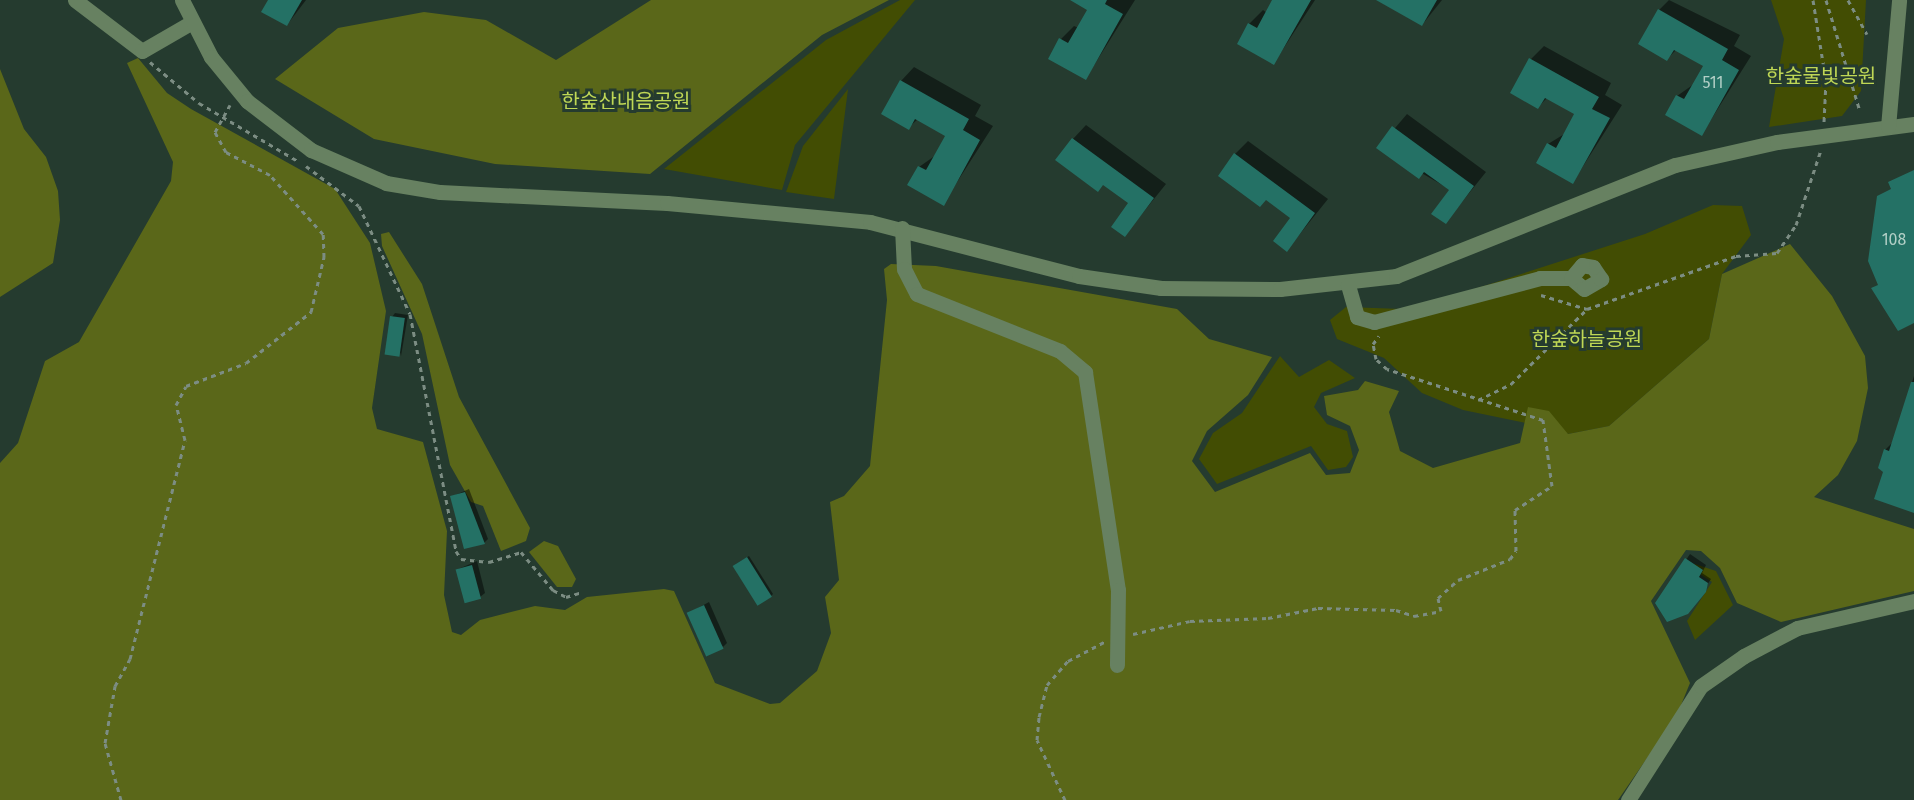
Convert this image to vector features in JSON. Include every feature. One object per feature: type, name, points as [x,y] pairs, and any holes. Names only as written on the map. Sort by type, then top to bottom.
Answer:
[{"type":"street","points":[[75,0],[142,51],[192,22]]},
{"type":"street","points":[[182,0],[192,22],[236,89],[311,150],[357,173],[402,186],[667,203],[902,228],[1068,273],[1138,286],[1215,290],[1348,285],[1425,268],[1683,162],[1914,124]]},
{"type":"street","points":[[1888,127],[1899,0]]},
{"type":"street","points":[[902,228],[904,269],[917,294],[1060,351],[1085,372],[1118,590],[1117,665]]},
{"type":"street","points":[[1348,285],[1357,317],[1374,322],[1493,288],[1571,278]]},
{"type":"street","points":[[1628,800],[1701,686],[1744,656],[1797,628],[1914,601]]},
{"type":"path","points":[[1813,0],[1814,17]]},
{"type":"path","points":[[1826,0],[1860,111]]},
{"type":"path","points":[[1848,0],[1867,34]]},
{"type":"path","points":[[142,51],[159,74],[224,120],[323,176],[359,206],[414,326],[428,422],[461,559],[489,562],[521,552],[553,590],[566,597],[579,593]]},
{"type":"path","points":[[121,800],[105,743],[115,686],[130,659],[185,440],[176,405],[186,386],[246,363],[311,312],[324,257],[323,234],[270,176],[226,152],[215,132],[224,120],[236,89]]},
{"type":"path","points":[[1476,400],[1511,384],[1587,309],[1736,256],[1767,257],[1779,251]]},
{"type":"path","points":[[1534,294],[1556,296],[1571,307],[1587,309]]},
{"type":"path","points":[[1065,800],[1037,740],[1047,685],[1084,650],[1118,638],[1190,621],[1268,618],[1318,608],[1396,610],[1414,616],[1441,611],[1438,598],[1458,580],[1510,559],[1516,551],[1515,510],[1552,486],[1543,420],[1522,410],[1476,400],[1387,369],[1376,360],[1373,344],[1390,331]]},
{"type":"green space","name":"한숲산내음공원","points":[[651,0],[889,0],[822,35],[650,174],[495,164],[374,139],[275,79],[338,28],[424,12],[486,20],[556,60]]},
{"type":"green space","points":[[900,0],[915,0],[795,145],[782,190],[664,169],[826,40]]},
{"type":"green space","name":"한숲물빛공원","points":[[1771,0],[1866,0],[1861,91],[1842,116],[1769,127],[1784,39]]},
{"type":"green space","points":[[138,58],[167,93],[191,109],[335,189],[370,243],[386,311],[372,408],[377,429],[423,442],[447,531],[444,595],[452,632],[461,635],[480,620],[535,606],[565,610],[587,597],[664,589],[674,591],[715,683],[770,704],[780,703],[817,671],[831,633],[825,597],[839,580],[830,502],[844,496],[870,466],[887,300],[884,269],[891,264],[936,266],[1177,309],[1209,339],[1272,357],[1248,395],[1207,431],[1192,461],[1215,492],[1310,453],[1326,475],[1350,473],[1359,450],[1350,426],[1327,415],[1324,396],[1358,390],[1365,381],[1399,391],[1389,412],[1400,451],[1433,468],[1520,443],[1528,407],[1549,411],[1568,434],[1609,426],[1709,339],[1722,274],[1790,244],[1832,296],[1865,356],[1868,388],[1857,441],[1838,475],[1814,497],[1914,529],[1914,591],[1781,622],[1737,603],[1720,568],[1701,551],[1686,550],[1651,601],[1690,683],[1677,715],[1618,800],[0,800],[0,463],[18,443],[45,361],[79,342],[171,181],[173,162],[127,63]]},
{"type":"green space","points":[[0,69],[24,129],[46,157],[58,191],[60,220],[53,263],[0,297]]},
{"type":"green space","points":[[848,89],[834,199],[786,192],[803,146]]},
{"type":"green space","name":"한숲하늘공원","points":[[1713,205],[1742,206],[1751,235],[1722,274],[1709,339],[1609,426],[1568,434],[1529,407],[1526,423],[1463,410],[1422,393],[1384,358],[1337,339],[1330,320],[1346,307],[1402,309],[1459,294],[1645,234]]},
{"type":"green space","points":[[389,232],[422,284],[459,397],[530,528],[526,541],[501,551],[483,506],[471,502],[450,465],[422,334],[382,246],[381,234]]},
{"type":"green space","points":[[1280,356],[1299,377],[1329,360],[1355,378],[1321,393],[1314,407],[1327,424],[1347,431],[1353,457],[1346,467],[1328,470],[1311,446],[1217,484],[1199,459],[1213,433],[1242,413]]},
{"type":"green space","points":[[544,541],[558,546],[576,579],[572,587],[557,587],[529,552]]},
{"type":"green space","points":[[1695,564],[1716,571],[1733,605],[1695,640],[1687,621],[1712,582],[1692,569]]},
{"type":"building","points":[[268,0],[302,0],[287,26],[261,12]]},
{"type":"building","points":[[1070,0],[1107,0],[1105,4],[1123,14],[1086,80],[1048,59],[1059,38],[1068,43],[1087,10]]},
{"type":"building","points":[[1272,0],[1311,0],[1274,65],[1237,44],[1248,23],[1257,28]]},
{"type":"building","points":[[1376,0],[1437,0],[1422,26]]},
{"type":"building","points":[[1658,9],[1728,49],[1722,60],[1739,70],[1702,136],[1665,115],[1676,95],[1684,99],[1703,66],[1674,50],[1667,61],[1638,44]]},
{"type":"building","points":[[1529,58],[1599,97],[1592,109],[1610,118],[1573,184],[1536,163],[1547,143],[1556,148],[1574,114],[1545,98],[1538,109],[1510,93]]},
{"type":"building","points":[[900,80],[969,119],[963,130],[980,140],[944,206],[907,185],[918,166],[926,170],[945,136],[915,119],[909,130],[881,114]]},
{"type":"building","points":[[1392,126],[1474,186],[1446,224],[1431,214],[1449,190],[1424,172],[1419,179],[1376,148]]},
{"type":"building","points":[[1072,138],[1154,198],[1125,237],[1111,227],[1128,203],[1103,185],[1098,192],[1055,160]]},
{"type":"building","points":[[1234,153],[1315,213],[1287,252],[1273,241],[1290,218],[1266,200],[1260,207],[1218,176]]},
{"type":"building","points":[[1914,170],[1914,323],[1898,331],[1871,288],[1878,285],[1868,261],[1877,196],[1891,189],[1888,182]]},
{"type":"building","points":[[390,316],[405,318],[399,357],[385,355]]},
{"type":"building","points":[[1911,382],[1914,382],[1914,513],[1874,499],[1883,472],[1878,468],[1884,449],[1889,451]]},
{"type":"building","points":[[465,492],[485,544],[464,549],[450,496]]},
{"type":"building","points":[[747,557],[772,597],[757,606],[733,566]]},
{"type":"building","points":[[1685,558],[1703,570],[1699,577],[1708,583],[1706,592],[1688,614],[1667,622],[1655,603]]},
{"type":"building","points":[[472,565],[481,599],[465,603],[456,569]]},
{"type":"building","points":[[704,605],[724,649],[706,657],[687,613]]}]
